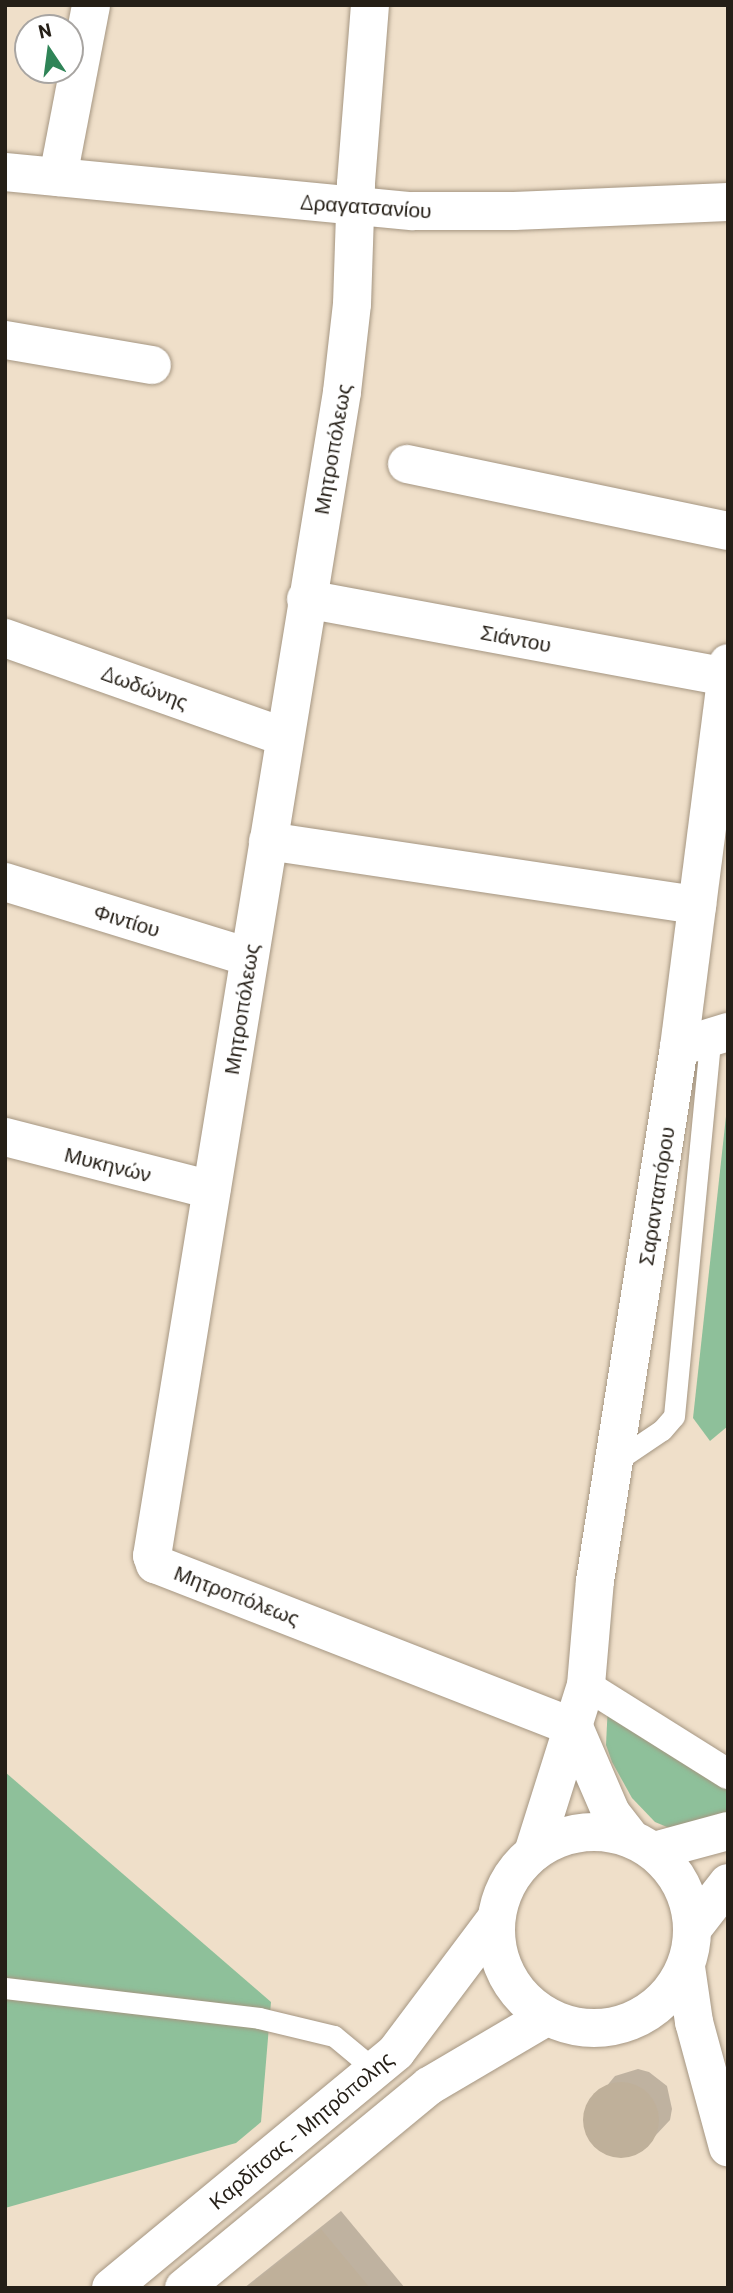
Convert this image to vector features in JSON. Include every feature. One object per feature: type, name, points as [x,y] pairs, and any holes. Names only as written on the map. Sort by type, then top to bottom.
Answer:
[{"type":"street","points":[[58,177],[90,5]]},
{"type":"street","name":"Μητροπόλεως","points":[[370,5],[347,354],[151,1549],[155,1564],[574,1727]]},
{"type":"street","name":"Δραγατσανίου","points":[[5,172],[413,211],[514,212],[728,202]]},
{"type":"street","points":[[5,340],[152,365]]},
{"type":"street","points":[[407,464],[728,531]]},
{"type":"street","name":"Σιάντου","points":[[306,599],[727,670]]},
{"type":"street","name":"Δωδώνης","points":[[5,638],[284,737]]},
{"type":"street","name":"Σαρανταπόρου","points":[[533,1853],[586,1685],[595,1581],[614,1463],[706,1040],[697,905],[727,670]]},
{"type":"street","points":[[268,841],[697,905]]},
{"type":"street","name":"Φιντίου","points":[[5,882],[249,957]]},
{"type":"street","name":"Μυκηνών","points":[[5,1137],[211,1190]]},
{"type":"street","points":[[586,1685],[728,1774]]},
{"type":"street","points":[[574,1727],[611,1813],[642,1845],[670,1867],[682,1885],[693,1928],[686,1967],[688,1998],[721,2087],[728,2147]]},
{"type":"street","points":[[686,1967],[674,1988],[658,2005],[639,2018],[616,2026],[580,2027],[547,2017],[530,2006],[506,1976],[499,1957],[496,1919],[502,1894],[515,1872],[533,1853],[555,1840],[580,1833],[606,1832],[642,1845],[728,1831]]},
{"type":"street","points":[[693,1928],[728,1883]]},
{"type":"street","name":"Καρδίτσας - Μητρόπολης","points":[[111,2288],[396,2052],[496,1919]]},
{"type":"street","points":[[184,2288],[429,2086],[547,2017]]},
{"type":"lane","points":[[614,1463],[662,1430],[674,1416],[706,1040]]},
{"type":"lane","points":[[5,1989],[259,2018],[334,2035],[375,2070]]},
{"type":"green space","points":[[728,1098],[728,1426],[710,1441],[693,1418]]},
{"type":"green space","points":[[608,1704],[728,1780],[728,1819],[679,1832],[655,1822],[632,1798],[612,1762],[606,1745]]},
{"type":"green space","points":[[5,1772],[271,2002],[261,2122],[236,2143],[5,2208]]},
{"type":"building","points":[[621,2082],[636,2085],[648,2093],[656,2105],[659,2120],[656,2135],[648,2147],[636,2155],[621,2158],[606,2155],[594,2147],[586,2135],[583,2120],[586,2105],[594,2093],[606,2085]]},
{"type":"building","points":[[321,2229],[370,2288],[246,2288]]}]
